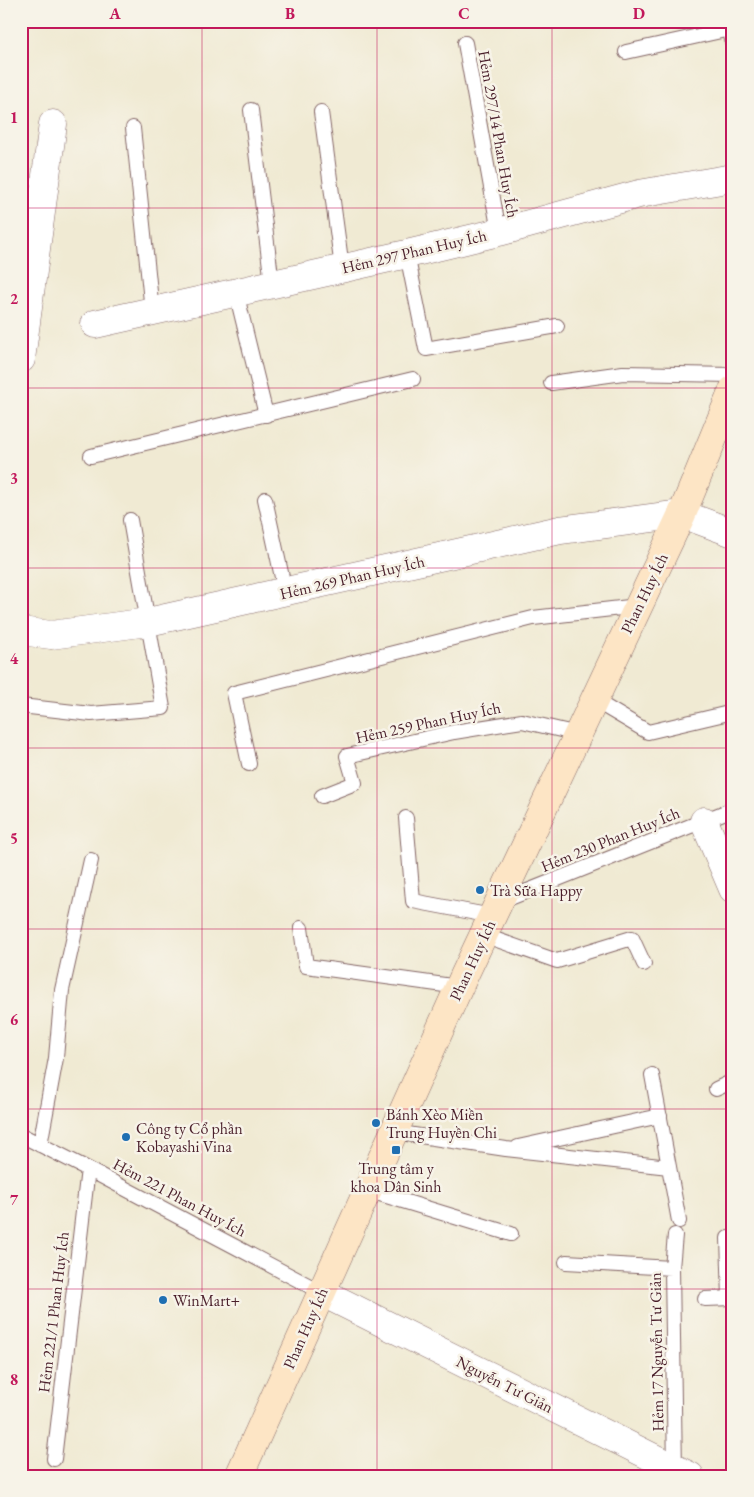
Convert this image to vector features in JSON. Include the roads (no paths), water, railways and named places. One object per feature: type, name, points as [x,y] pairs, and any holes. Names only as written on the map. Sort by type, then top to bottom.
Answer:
[{"type":"main road","name":"Phan Huy Ích","points":[[239,1476],[459,987],[682,514],[733,390]]},
{"type":"street","points":[[21,359],[53,124]]},
{"type":"street","name":"Hẻm 297 Phan Huy Ích","points":[[95,324],[407,254],[639,194],[733,178]]},
{"type":"street","points":[[682,514],[733,533]]},
{"type":"street","name":"Hẻm 269 Phan Huy Ích","points":[[21,631],[51,635],[148,622],[560,530],[682,514]]},
{"type":"street","points":[[704,821],[733,889]]},
{"type":"street","name":"Nguyễn Tư Giản","points":[[321,1292],[680,1473]]},
{"type":"lane","points":[[626,52],[729,25],[733,44]]},
{"type":"lane","name":"Hẻm 297/14 Phan Huy Ích","points":[[465,43],[498,232]]},
{"type":"lane","points":[[251,110],[272,284]]},
{"type":"lane","points":[[321,112],[342,268]]},
{"type":"lane","points":[[133,128],[152,311]]},
{"type":"lane","points":[[407,254],[426,349],[557,326]]},
{"type":"lane","points":[[236,292],[266,415]]},
{"type":"lane","points":[[551,383],[622,373],[733,375]]},
{"type":"lane","points":[[91,456],[413,379]]},
{"type":"lane","points":[[265,499],[285,592]]},
{"type":"lane","points":[[21,706],[91,714],[163,708],[130,520]]},
{"type":"lane","points":[[249,764],[234,693],[533,618],[638,606]]},
{"type":"lane","points":[[594,700],[648,732],[733,712]]},
{"type":"lane","name":"Hẻm 259 Phan Huy Ích","points":[[322,796],[355,783],[347,756],[454,732],[522,721],[578,734]]},
{"type":"lane","name":"Hẻm 230 Phan Huy Ích","points":[[492,918],[733,809]]},
{"type":"lane","points":[[406,818],[413,901],[492,918],[557,961],[632,938],[644,964]]},
{"type":"lane","points":[[40,1145],[56,1058],[62,990],[91,860]]},
{"type":"lane","points":[[301,928],[306,966],[459,987]]},
{"type":"lane","points":[[652,1076],[679,1221]]},
{"type":"lane","points":[[716,1089],[733,1081]]},
{"type":"lane","points":[[506,1149],[660,1116]]},
{"type":"lane","points":[[394,1132],[506,1149],[669,1167]]},
{"type":"lane","name":"Hẻm 221 Phan Huy Ích","points":[[21,1136],[88,1168],[321,1292]]},
{"type":"lane","name":"Hẻm 221/1 Phan Huy Ích","points":[[54,1459],[88,1168]]},
{"type":"lane","points":[[367,1190],[512,1234]]},
{"type":"lane","name":"Hẻm 17 Nguyễn Tư Giản","points":[[675,1235],[672,1268],[680,1473]]},
{"type":"lane","points":[[705,1299],[732,1298],[728,1238]]},
{"type":"lane","points":[[566,1262],[672,1268]]},
{"type":"place","name":"Trà Sữa Happy","points":[[480,890]]},
{"type":"place","name":"Bánh Xèo Miền Trung Huyền Chi","points":[[376,1123]]},
{"type":"place","name":"Công ty Cổ phần Kobayashi Vina","points":[[126,1137]]},
{"type":"place","name":"Trung tâm y khoa Dân Sinh","points":[[396,1150]]},
{"type":"place","name":"WinMart+","points":[[163,1300]]}]
